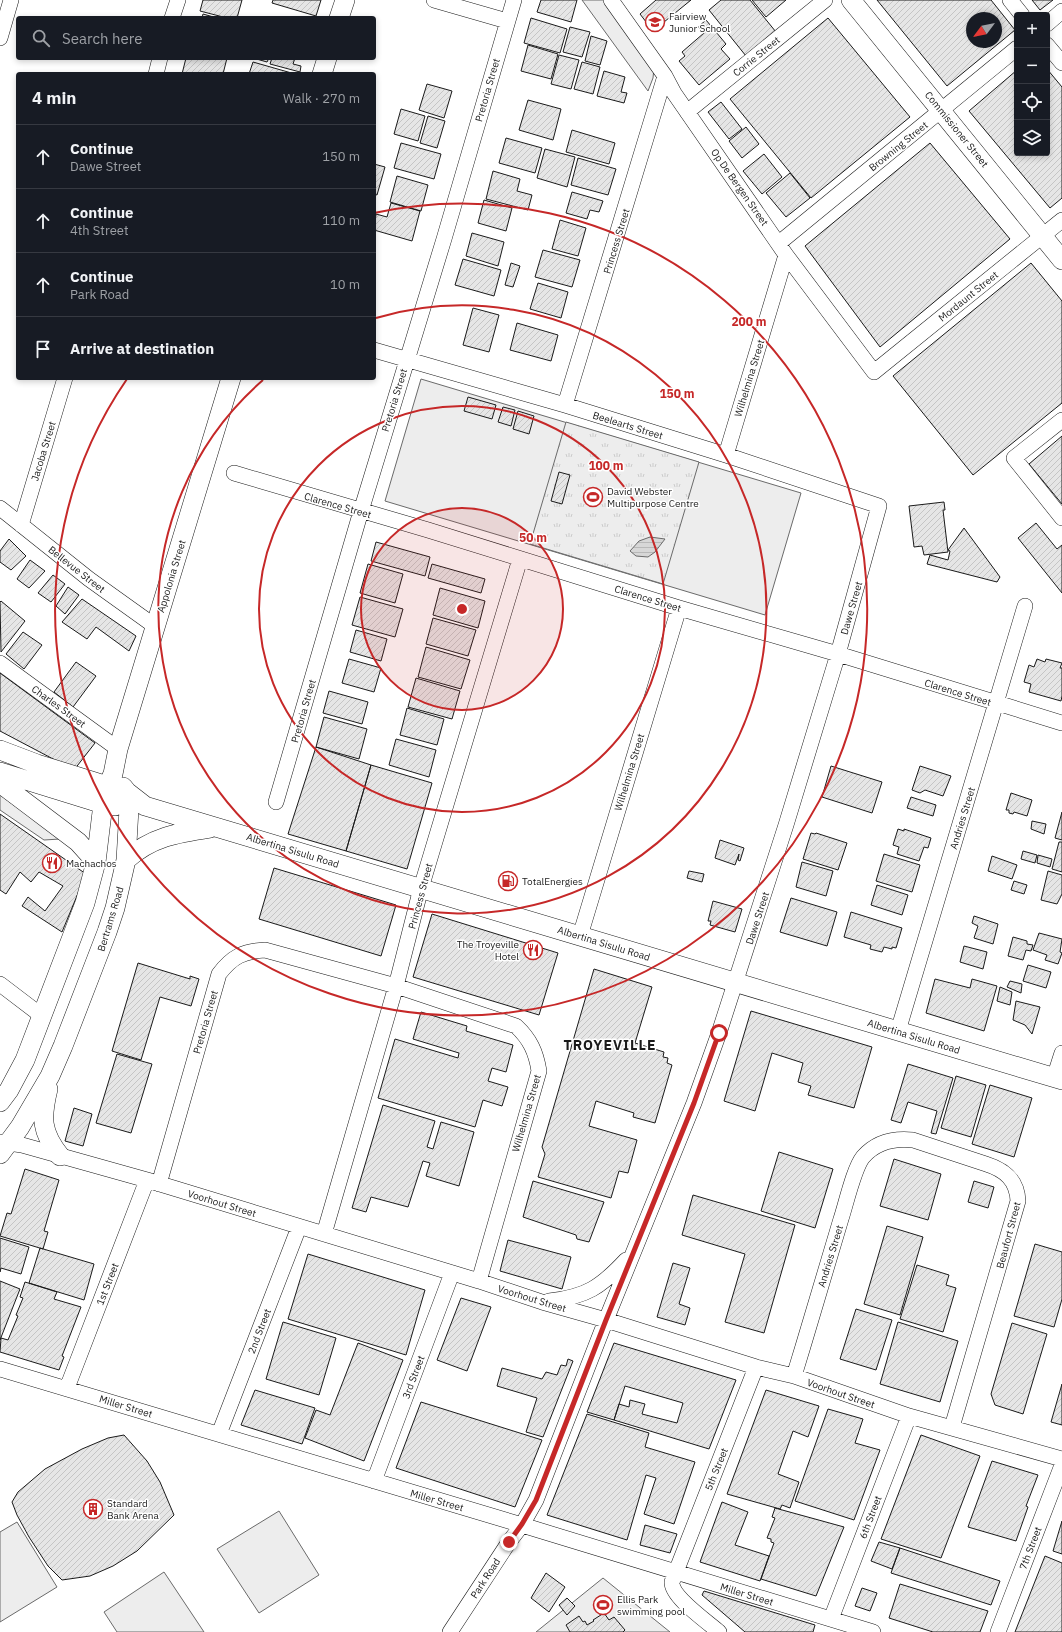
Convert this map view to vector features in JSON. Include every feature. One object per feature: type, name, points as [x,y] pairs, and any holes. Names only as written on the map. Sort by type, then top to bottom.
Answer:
[{"type":"main road","points":[[340,16],[345,0]]},
{"type":"main road","name":"Commissioner Street","points":[[851,0],[1062,260]]},
{"type":"main road","points":[[323,72],[326,60]]},
{"type":"main road","name":"Appolonia Street","points":[[110,780],[118,749],[230,380]]},
{"type":"main road","name":"Albertina Sisulu Road","points":[[0,750],[37,764],[110,780],[134,802]]},
{"type":"main road","name":"Albertina Sisulu Road","points":[[0,772],[103,804],[134,802],[736,984],[1058,1079]]},
{"type":"main road","points":[[0,1102],[9,1090],[25,1060],[85,903],[96,862],[103,804],[110,780]]},
{"type":"main road","points":[[0,784],[78,842],[96,862]]},
{"type":"main road","name":"Bertrams Road","points":[[3,1146],[33,1106],[50,1076],[108,932],[126,860],[134,802]]},
{"type":"main road","points":[[126,860],[143,846],[163,837],[217,827]]},
{"type":"main road","points":[[50,1076],[44,1103],[44,1128],[51,1145],[60,1156]]},
{"type":"street","points":[[0,38],[11,0]]},
{"type":"street","points":[[173,16],[178,0]]},
{"type":"street","points":[[434,0],[507,21]]},
{"type":"street","name":"Pretoria Street","points":[[276,802],[361,511],[444,239],[514,0]]},
{"type":"street","points":[[599,0],[663,83]]},
{"type":"street","name":"Op De Bergen Street","points":[[611,0],[663,83],[687,112],[783,249],[874,372]]},
{"type":"street","name":"Corrie Street","points":[[687,112],[825,0]]},
{"type":"street","points":[[1010,0],[1020,12]]},
{"type":"street","points":[[1050,21],[1062,11]]},
{"type":"street","points":[[1050,48],[1062,63]]},
{"type":"street","name":"Browning Street","points":[[783,249],[941,110],[1014,50]]},
{"type":"street","points":[[156,72],[160,60]]},
{"type":"street","name":"Princess Street","points":[[565,405],[663,83]]},
{"type":"street","name":"Mordaunt Street","points":[[874,372],[1062,220]]},
{"type":"street","name":"Wilhelmina Street","points":[[726,455],[783,249]]},
{"type":"street","name":"Beelearts Street","points":[[376,351],[565,405],[726,455],[879,506]]},
{"type":"street","name":"Jacoba Street","points":[[21,525],[64,380]]},
{"type":"street","points":[[1062,420],[1014,458],[1062,518]]},
{"type":"street","name":"Clarence Street","points":[[234,473],[679,608],[838,654],[1062,723]]},
{"type":"street","name":"Dawe Street","points":[[606,1320],[694,1103],[736,984],[838,654],[879,506]]},
{"type":"street","name":"Bellevue Street","points":[[0,508],[89,579],[156,627]]},
{"type":"street","name":"Princess Street","points":[[324,1234],[396,986],[421,888],[520,559]]},
{"type":"street","name":"Andries Street","points":[[898,1031],[1025,606]]},
{"type":"street","name":"Wilhelmina Street","points":[[580,936],[679,608]]},
{"type":"street","name":"Charles Street","points":[[0,663],[118,749]]},
{"type":"street","name":"Pretoria Street","points":[[153,1182],[219,974],[230,961],[252,950],[264,950],[396,986]]},
{"type":"street","points":[[0,984],[42,1016]]},
{"type":"street","name":"Wilhelmina Street","points":[[396,986],[516,1026],[525,1034],[532,1045],[537,1058],[539,1071],[479,1281]]},
{"type":"street","points":[[1058,1079],[1062,1053]]},
{"type":"street","name":"Beaufort Street","points":[[879,1145],[889,1141],[904,1139],[997,1167],[1010,1177],[1017,1188],[1018,1201],[952,1427]]},
{"type":"street","name":"Andries Street","points":[[794,1376],[858,1165],[866,1154],[879,1145]]},
{"type":"street","name":"Voorhout Street","points":[[3,1146],[60,1156],[153,1182],[756,1367],[794,1376],[909,1416],[1062,1459]]},
{"type":"street","name":"1st Street","points":[[67,1388],[153,1182]]},
{"type":"street","name":"2nd Street","points":[[219,1434],[298,1227]]},
{"type":"street","points":[[542,1302],[567,1299],[588,1293],[615,1273],[633,1252]]},
{"type":"street","name":"3rd Street","points":[[374,1481],[452,1273]]},
{"type":"street","name":"Park Road","points":[[450,1632],[522,1524],[536,1500],[606,1320]]},
{"type":"street","name":"5th Street","points":[[719,1632],[677,1595],[672,1585],[756,1367]]},
{"type":"street","name":"Miller Street","points":[[0,1369],[522,1524],[873,1632]]},
{"type":"street","name":"6th Street","points":[[831,1619],[909,1416]]},
{"type":"street","name":"7th Street","points":[[998,1632],[1062,1465]]},
{"type":"shaded area","points":[[582,0],[605,0],[654,68],[653,78],[648,91]]},
{"type":"shaded area","name":"David Webster Multipurpose Centre","points":[[421,379],[801,493],[765,615],[385,501]]},
{"type":"shaded area","points":[[650,537],[665,539],[655,552],[648,557],[636,556],[630,551],[639,541]]},
{"type":"shaded area","points":[[0,795],[60,839],[44,840],[0,810]]},
{"type":"shaded area","points":[[279,1511],[319,1575],[259,1613],[217,1549]]},
{"type":"shaded area","points":[[17,1522],[57,1587],[0,1622],[0,1532]]},
{"type":"shaded area","points":[[164,1572],[204,1632],[117,1632],[104,1612]]},
{"type":"shaded area","name":"Ellis Park swimming pool","points":[[603,1578],[670,1632],[536,1632]]},
{"type":"green space","points":[[566,422],[699,462],[663,584],[530,544]]},
{"type":"building","points":[[203,0],[242,0],[238,16],[219,16],[200,11]]},
{"type":"building","points":[[273,0],[321,0],[316,16],[272,3]]},
{"type":"building","points":[[541,0],[577,0],[571,22],[537,12]]},
{"type":"building","name":"Fairview Junior School","points":[[656,0],[691,0],[653,31],[640,14]]},
{"type":"building","points":[[721,0],[750,0],[776,32],[746,56],[709,10]]},
{"type":"building","points":[[752,0],[786,0],[766,17]]},
{"type":"building","points":[[877,0],[991,0],[1001,12],[966,12],[966,48],[993,48],[947,86]]},
{"type":"building","points":[[1032,0],[1053,0],[1040,10]]},
{"type":"building","points":[[1002,14],[1014,29],[1014,31],[1002,41]]},
{"type":"building","points":[[531,18],[567,29],[560,53],[524,43]]},
{"type":"building","points":[[828,18],[910,117],[811,198],[730,99]]},
{"type":"building","points":[[706,20],[726,44],[721,49],[730,59],[699,85],[679,61],[685,56],[682,52],[704,33],[698,27]]},
{"type":"building","points":[[570,27],[590,32],[582,57],[563,52]]},
{"type":"building","points":[[591,36],[607,41],[600,65],[585,61]]},
{"type":"building","points":[[528,45],[558,54],[551,79],[521,71]]},
{"type":"building","points":[[559,55],[579,60],[571,89],[551,84]]},
{"type":"building","points":[[186,60],[226,60],[224,72],[182,72]]},
{"type":"building","points":[[271,60],[294,60],[293,64],[301,66],[300,72],[270,64]]},
{"type":"building","points":[[253,62],[288,72],[250,72]]},
{"type":"building","points":[[582,62],[600,67],[593,94],[574,89]]},
{"type":"building","points":[[604,71],[625,77],[621,92],[627,93],[624,103],[597,96]]},
{"type":"building","points":[[1014,73],[1014,156],[1050,156],[1050,73],[1062,87],[1062,198],[1050,208],[969,111]]},
{"type":"building","points":[[427,84],[452,91],[444,118],[419,110]]},
{"type":"building","points":[[528,100],[561,109],[553,140],[519,130]]},
{"type":"building","points":[[721,102],[742,129],[729,139],[708,112]]},
{"type":"building","points":[[401,109],[425,116],[418,141],[394,134]]},
{"type":"building","points":[[428,116],[445,121],[437,148],[420,143]]},
{"type":"building","points":[[746,127],[759,144],[742,158],[729,141]]},
{"type":"building","points":[[572,130],[615,143],[609,164],[566,152]]},
{"type":"building","points":[[506,138],[542,148],[535,173],[499,163]]},
{"type":"building","points":[[401,143],[441,154],[434,179],[394,168]]},
{"type":"building","points":[[930,143],[1010,239],[880,347],[805,246]]},
{"type":"building","points":[[545,149],[575,157],[567,187],[537,178]]},
{"type":"building","points":[[764,154],[782,177],[762,194],[743,171]]},
{"type":"building","points":[[578,158],[616,169],[608,195],[571,185]]},
{"type":"building","points":[[376,165],[385,167],[376,195]]},
{"type":"building","points":[[493,171],[520,179],[517,191],[532,195],[528,210],[486,199]]},
{"type":"building","points":[[790,173],[810,198],[786,217],[766,193]]},
{"type":"building","points":[[397,176],[428,185],[421,211],[390,202]]},
{"type":"building","points":[[572,192],[603,201],[599,212],[590,210],[587,219],[566,213]]},
{"type":"building","points":[[484,200],[512,208],[506,231],[478,223]]},
{"type":"building","points":[[391,203],[420,211],[412,241],[376,231],[376,214],[387,217]]},
{"type":"building","points":[[560,220],[586,228],[578,256],[552,249]]},
{"type":"building","points":[[472,233],[504,242],[498,266],[466,256]]},
{"type":"building","points":[[543,250],[580,260],[572,287],[535,277]]},
{"type":"building","points":[[463,259],[501,270],[494,296],[455,285]]},
{"type":"building","points":[[511,263],[520,266],[513,287],[505,285]]},
{"type":"building","points":[[1031,263],[1062,301],[1062,403],[973,475],[893,376]]},
{"type":"building","points":[[538,283],[568,292],[561,318],[530,309]]},
{"type":"building","points":[[473,308],[499,315],[489,352],[463,345]]},
{"type":"building","points":[[517,323],[558,335],[551,361],[510,350]]},
{"type":"building","points":[[468,397],[496,405],[492,419],[464,411]]},
{"type":"building","points":[[503,407],[515,410],[511,426],[498,422]]},
{"type":"building","points":[[518,411],[534,416],[529,434],[513,429]]},
{"type":"building","points":[[1062,436],[1062,504],[1029,464]]},
{"type":"building","points":[[559,472],[570,475],[562,504],[551,501]]},
{"type":"building","points":[[944,502],[945,510],[943,510],[948,552],[924,555],[922,546],[914,547],[909,506]]},
{"type":"building","points":[[1036,523],[1057,549],[1062,545],[1062,593],[1018,538]]},
{"type":"building","points":[[964,528],[1000,577],[997,582],[927,564],[930,555],[948,560],[950,551],[948,550]]},
{"type":"building","points":[[9,539],[26,556],[11,570],[0,562],[0,551]]},
{"type":"building","points":[[376,542],[430,557],[425,576],[371,561]]},
{"type":"building","points":[[30,560],[45,571],[29,588],[17,579]]},
{"type":"building","points":[[368,564],[403,574],[395,603],[360,593]]},
{"type":"building","points":[[432,564],[485,579],[481,593],[428,578]]},
{"type":"building","points":[[53,575],[65,584],[51,602],[38,593]]},
{"type":"building","points":[[68,587],[79,595],[65,614],[56,606]]},
{"type":"building","points":[[440,588],[485,601],[478,628],[433,615]]},
{"type":"building","points":[[360,597],[403,609],[395,637],[352,625]]},
{"type":"building","points":[[82,599],[136,636],[129,651],[96,627],[87,639],[62,622]]},
{"type":"building","points":[[1,601],[25,621],[1,652],[0,602]]},
{"type":"building","points":[[433,618],[476,630],[468,656],[426,644]]},
{"type":"building","points":[[356,630],[387,639],[381,661],[350,652]]},
{"type":"building","points":[[23,632],[42,645],[24,669],[6,654]]},
{"type":"building","points":[[426,647],[470,660],[461,689],[418,677]]},
{"type":"building","points":[[349,659],[381,668],[374,692],[342,683]]},
{"type":"building","points":[[1037,659],[1045,662],[1046,659],[1062,663],[1060,668],[1062,668],[1061,701],[1029,692],[1031,684],[1024,682],[1029,665],[1034,667]]},
{"type":"building","points":[[76,662],[96,676],[73,707],[54,692]]},
{"type":"building","points":[[0,673],[95,743],[74,770],[0,731]]},
{"type":"building","points":[[416,678],[460,691],[452,719],[408,707]]},
{"type":"building","points":[[329,691],[368,702],[362,724],[323,713]]},
{"type":"building","points":[[407,708],[444,719],[437,745],[400,735]]},
{"type":"building","points":[[324,717],[367,729],[359,759],[316,747]]},
{"type":"building","points":[[396,739],[436,750],[429,777],[389,765]]},
{"type":"building","points":[[316,747],[371,765],[346,851],[288,834]]},
{"type":"building","points":[[371,765],[432,783],[407,869],[346,851]]},
{"type":"building","points":[[831,766],[882,782],[872,813],[822,797]]},
{"type":"building","points":[[920,766],[951,776],[943,796],[925,790],[920,793],[912,790]]},
{"type":"building","points":[[1011,793],[1032,800],[1027,816],[1014,812],[1013,814],[1009,813],[1009,810],[1006,810]]},
{"type":"building","points":[[911,797],[936,805],[933,816],[907,808]]},
{"type":"building","points":[[1062,812],[1062,840],[1055,838]]},
{"type":"building","points":[[0,814],[86,874],[62,932],[22,906],[28,897],[45,911],[63,886],[39,872],[31,882],[20,872],[6,894],[0,890]]},
{"type":"building","points":[[1032,821],[1046,824],[1044,834],[1031,829]]},
{"type":"building","points":[[898,829],[904,831],[904,829],[931,838],[928,848],[924,847],[919,861],[897,854],[899,847],[893,845]]},
{"type":"building","points":[[811,833],[816,833],[847,843],[838,870],[803,859]]},
{"type":"building","points":[[720,840],[744,848],[740,861],[738,860],[739,854],[735,865],[715,858]]},
{"type":"building","points":[[1059,842],[1062,842],[1062,872],[1052,869]]},
{"type":"building","points":[[1023,851],[1037,855],[1035,863],[1021,859]]},
{"type":"building","points":[[884,854],[920,865],[912,892],[876,881]]},
{"type":"building","points":[[1038,855],[1052,859],[1050,867],[1037,863]]},
{"type":"building","points":[[992,856],[1017,865],[1012,879],[988,871]]},
{"type":"building","points":[[802,862],[833,871],[826,896],[796,887]]},
{"type":"building","points":[[274,868],[396,905],[381,956],[259,919]]},
{"type":"building","points":[[689,871],[704,874],[702,882],[687,878]]},
{"type":"building","points":[[1048,871],[1062,875],[1062,894],[1057,904],[1041,900]]},
{"type":"building","points":[[1014,881],[1027,885],[1024,894],[1011,890]]},
{"type":"building","points":[[877,885],[908,895],[902,915],[871,905]]},
{"type":"building","points":[[791,898],[837,912],[827,946],[780,932]]},
{"type":"building","points":[[713,901],[742,909],[735,932],[710,925],[711,921],[708,921]]},
{"type":"building","points":[[851,912],[902,928],[896,948],[892,947],[892,949],[884,947],[882,952],[870,949],[871,945],[844,937]]},
{"type":"building","points":[[432,914],[558,953],[539,1015],[413,977]]},
{"type":"building","points":[[974,916],[998,924],[993,944],[974,938],[978,926],[972,923]]},
{"type":"building","points":[[1039,933],[1062,939],[1060,952],[1062,953],[1058,964],[1045,960],[1047,955],[1033,950]]},
{"type":"building","points":[[1013,937],[1027,941],[1027,944],[1033,945],[1031,951],[1026,950],[1023,960],[1008,956]]},
{"type":"building","points":[[964,946],[987,952],[983,969],[960,962]]},
{"type":"building","points":[[138,963],[190,979],[190,976],[199,979],[191,1006],[160,997],[141,1060],[112,1051]]},
{"type":"building","points":[[1028,965],[1051,972],[1046,988],[1023,981]]},
{"type":"building","points":[[594,969],[652,987],[635,1043],[664,1052],[663,1057],[668,1058],[667,1063],[672,1065],[655,1123],[633,1117],[634,1113],[596,1101],[589,1126],[637,1140],[628,1173],[619,1171],[611,1198],[538,1177],[545,1154],[542,1147]]},
{"type":"building","points":[[935,979],[970,988],[972,979],[997,986],[984,1031],[926,1013]]},
{"type":"building","points":[[1010,981],[1022,984],[1021,993],[1007,987]]},
{"type":"building","points":[[1000,987],[1012,992],[1010,1005],[997,1001]]},
{"type":"building","points":[[1016,1001],[1040,1007],[1032,1034],[1025,1025],[1013,1020]]},
{"type":"building","points":[[751,1011],[872,1047],[854,1108],[808,1095],[811,1086],[798,1082],[803,1063],[772,1053],[755,1111],[724,1101]]},
{"type":"building","points":[[421,1012],[467,1026],[466,1031],[513,1045],[506,1072],[492,1068],[488,1081],[508,1087],[502,1106],[483,1100],[475,1127],[378,1098],[395,1039],[458,1058],[459,1053],[413,1039]]},
{"type":"building","points":[[117,1054],[152,1064],[131,1133],[96,1123]]},
{"type":"building","points":[[908,1064],[953,1078],[936,1134],[931,1133],[937,1111],[908,1102],[901,1123],[891,1120]]},
{"type":"building","points":[[956,1076],[986,1085],[971,1137],[941,1128]]},
{"type":"building","points":[[990,1085],[1032,1098],[1014,1157],[972,1144]]},
{"type":"building","points":[[383,1105],[435,1121],[427,1147],[433,1149],[441,1122],[474,1132],[459,1186],[426,1176],[430,1163],[423,1161],[408,1207],[371,1197],[366,1212],[352,1208]]},
{"type":"building","points":[[74,1108],[92,1114],[83,1146],[65,1141]]},
{"type":"building","points":[[779,1152],[833,1169],[815,1228],[761,1211]]},
{"type":"building","points":[[894,1159],[941,1174],[928,1220],[880,1206]]},
{"type":"building","points":[[25,1169],[59,1180],[44,1231],[48,1232],[43,1249],[0,1236],[7,1213],[11,1214]]},
{"type":"building","points":[[533,1181],[604,1202],[589,1242],[577,1239],[576,1235],[523,1217]]},
{"type":"building","points":[[974,1181],[994,1187],[988,1208],[968,1202]]},
{"type":"building","points":[[693,1195],[795,1225],[764,1333],[725,1322],[745,1254],[682,1235]]},
{"type":"building","points":[[887,1226],[923,1237],[900,1315],[864,1304]]},
{"type":"building","points":[[0,1238],[29,1247],[21,1274],[1,1268],[0,1272]]},
{"type":"building","points":[[508,1240],[571,1257],[562,1289],[500,1271]]},
{"type":"building","points":[[1035,1244],[1062,1252],[1062,1299],[1054,1327],[1014,1316]]},
{"type":"building","points":[[40,1248],[94,1264],[84,1300],[29,1283]]},
{"type":"building","points":[[308,1254],[425,1290],[406,1355],[288,1319]]},
{"type":"building","points":[[673,1263],[690,1268],[679,1304],[690,1308],[685,1325],[657,1317]]},
{"type":"building","points":[[917,1265],[949,1275],[946,1285],[956,1288],[943,1332],[900,1319]]},
{"type":"building","points":[[0,1281],[20,1289],[0,1340]]},
{"type":"building","points":[[25,1282],[57,1292],[54,1299],[81,1307],[62,1356],[64,1357],[59,1370],[0,1352],[1,1338],[8,1340],[18,1316],[16,1315],[23,1298],[20,1297]]},
{"type":"building","points":[[461,1298],[491,1307],[467,1371],[437,1360]]},
{"type":"building","points":[[856,1309],[892,1320],[876,1370],[840,1359]]},
{"type":"building","points":[[283,1322],[336,1338],[319,1395],[266,1379]]},
{"type":"building","points":[[898,1322],[958,1341],[940,1402],[880,1384]]},
{"type":"building","points":[[1012,1323],[1047,1334],[1023,1414],[995,1405],[991,1394]]},
{"type":"building","points":[[358,1343],[403,1360],[364,1461],[305,1438],[316,1410],[330,1415]]},
{"type":"building","points":[[614,1343],[736,1380],[709,1449],[587,1412]],"holes":[[[625,1386],[683,1403],[677,1423],[642,1414],[645,1404],[630,1400],[629,1407],[619,1404]]]},
{"type":"building","points":[[568,1359],[573,1361],[543,1437],[526,1432],[537,1398],[497,1386],[502,1368],[542,1379],[546,1372],[557,1375],[561,1365],[566,1366]]},
{"type":"building","points":[[1062,1384],[1062,1425],[1051,1422]]},
{"type":"building","points":[[255,1390],[315,1408],[302,1444],[241,1425]]},
{"type":"building","points":[[766,1390],[819,1406],[808,1437],[793,1431],[778,1474],[799,1482],[790,1508],[782,1505],[780,1509],[727,1494]]},
{"type":"building","points":[[421,1402],[542,1440],[515,1507],[396,1468]]},
{"type":"building","points":[[828,1409],[863,1419],[855,1443],[880,1450],[854,1520],[795,1501]]},
{"type":"building","points":[[587,1414],[649,1433],[645,1447],[695,1462],[674,1524],[644,1514],[656,1478],[646,1475],[627,1540],[547,1515]]},
{"type":"building","name":"Standard Bank Arena","points":[[124,1435],[147,1461],[160,1482],[174,1515],[137,1551],[113,1566],[90,1576],[62,1580],[48,1566],[29,1537],[12,1502],[18,1492],[45,1469],[82,1449],[108,1438]]},
{"type":"building","points":[[921,1435],[980,1456],[941,1558],[881,1539]]},
{"type":"building","points":[[992,1461],[1038,1475],[1026,1506],[1028,1507],[1016,1541],[968,1527]]},
{"type":"building","points":[[722,1502],[748,1512],[735,1545],[769,1556],[760,1581],[700,1562]]},
{"type":"building","points":[[775,1508],[844,1527],[816,1596],[761,1579],[774,1543],[771,1542],[771,1539],[767,1538],[775,1518],[772,1517]]},
{"type":"building","points":[[1062,1521],[1062,1554],[1053,1551]]},
{"type":"building","points":[[645,1525],[677,1534],[670,1553],[640,1545]]},
{"type":"building","points":[[879,1542],[900,1548],[892,1569],[871,1561]]},
{"type":"building","points":[[900,1548],[1000,1581],[991,1605],[891,1573]]},
{"type":"building","points":[[1045,1556],[1062,1563],[1062,1632],[1015,1632]]},
{"type":"building","points":[[546,1573],[565,1587],[549,1612],[531,1598]]},
{"type":"building","points":[[900,1584],[988,1611],[980,1632],[933,1632],[889,1618]]},
{"type":"building","points":[[862,1588],[877,1593],[870,1611],[855,1606]]},
{"type":"building","points":[[704,1591],[815,1625],[813,1632],[745,1632],[702,1595]]},
{"type":"building","points":[[567,1598],[575,1606],[567,1615],[559,1605]]},
{"type":"building","points":[[604,1613],[609,1620],[614,1617],[625,1630],[623,1632],[570,1632],[566,1625],[579,1616],[587,1625]]},
{"type":"place","name":"Fairview Junior School","points":[[655,22]]},
{"type":"place","name":"David Webster Multipurpose Centre","points":[[593,497]]},
{"type":"place","name":"Machachos","points":[[52,863]]},
{"type":"place","name":"TotalEnergies","points":[[508,881]]},
{"type":"place","name":"The Troyeville Hotel","points":[[533,950]]},
{"type":"place","name":"Standard Bank Arena","points":[[93,1509]]},
{"type":"place","name":"Ellis Park swimming pool","points":[[603,1605]]},
{"type":"district","name":"TROYEVILLE","points":[[610,1045]]},
{"type":"route","points":[[509,1542],[522,1524],[536,1500],[606,1320],[694,1103],[719,1033]]}]
